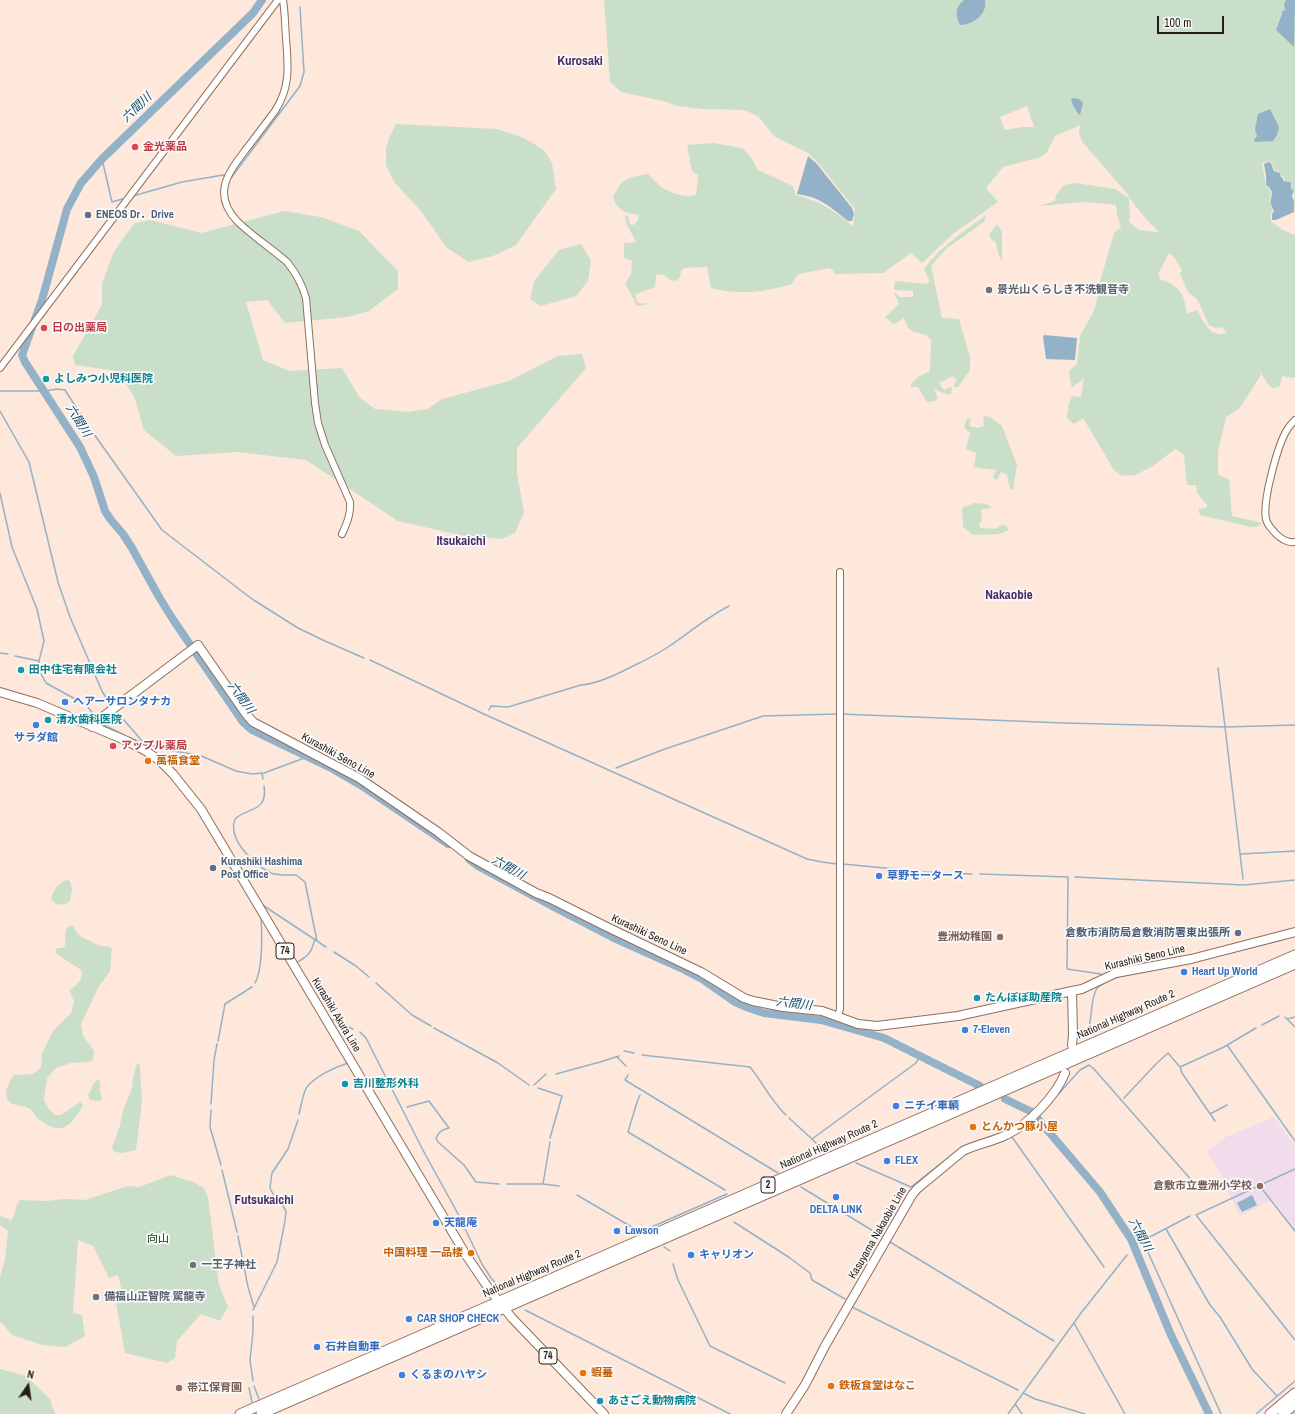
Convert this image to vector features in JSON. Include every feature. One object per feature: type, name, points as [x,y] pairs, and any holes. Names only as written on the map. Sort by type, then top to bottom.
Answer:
[{"type":"highway","name":"National Highway Route 2","points":[[261,1414],[502,1305],[1295,955]]},
{"type":"highway","name":"National Highway Route 2","points":[[240,1414],[502,1305],[1295,964]]},
{"type":"highway","points":[[1270,1414],[1295,1393]]},
{"type":"highway","points":[[1283,1414],[1295,1404]]},
{"type":"main road","name":"Kurashiki Seno Line","points":[[97,722],[198,645],[253,722],[359,778],[482,863],[536,893],[701,972],[744,998],[767,1005],[822,1011],[868,1026],[883,1026],[958,1016],[1072,991],[1116,973],[1191,958],[1295,932]]},
{"type":"main road","name":"Kurashiki Akura Line","points":[[0,692],[97,722],[160,762],[174,774],[202,809],[466,1255],[502,1305],[560,1369],[604,1414]]},
{"type":"main road","points":[[1072,991],[1072,1045]]},
{"type":"main road","name":"Kasuyama Nakaobie Line","points":[[786,1414],[805,1385],[832,1333],[917,1188],[963,1151],[970,1147],[1008,1134],[1034,1115],[1052,1095],[1062,1081],[1065,1073]]},
{"type":"street","points":[[0,368],[278,0]]},
{"type":"street","points":[[283,0],[288,70],[285,90],[282,100],[275,111],[228,174],[225,194],[227,204],[233,216],[238,222],[286,262],[293,270],[304,289],[318,423],[325,445],[350,502],[348,519],[342,534]]},
{"type":"street","points":[[1295,420],[1287,429],[1283,439],[1267,492],[1265,507],[1266,519],[1274,531],[1286,542],[1295,542]]},
{"type":"street","points":[[838,1016],[840,1009],[840,572]]},
{"type":"shaded area","name":"倉敷市立豊洲小学校","points":[[1274,1117],[1295,1146],[1295,1229],[1273,1200],[1240,1216],[1219,1171],[1207,1152],[1224,1138]]},
{"type":"green space","points":[[604,0],[1295,0],[1295,192],[1292,188],[1291,181],[1284,181],[1284,177],[1281,173],[1275,170],[1271,161],[1262,163],[1266,186],[1271,192],[1271,206],[1273,210],[1271,214],[1271,221],[1281,229],[1295,235],[1295,378],[1282,376],[1280,386],[1274,388],[1270,387],[1260,372],[1261,375],[1239,409],[1226,417],[1218,451],[1218,475],[1229,479],[1232,516],[1262,523],[1257,527],[1251,527],[1200,515],[1198,509],[1206,508],[1207,505],[1197,493],[1196,485],[1188,485],[1184,455],[1175,449],[1153,466],[1135,475],[1122,476],[1114,470],[1083,418],[1074,424],[1067,418],[1069,403],[1072,396],[1081,397],[1084,378],[1074,385],[1072,389],[1069,371],[1077,364],[1080,336],[1092,315],[1096,304],[1099,285],[1114,233],[1121,227],[1117,215],[1116,205],[1085,202],[1039,206],[1055,201],[1056,195],[1064,185],[1075,183],[1115,189],[1129,198],[1129,222],[1139,230],[1159,232],[1141,213],[1126,192],[1083,143],[1079,133],[1080,125],[1055,136],[1047,152],[1041,157],[1003,167],[986,188],[998,202],[954,233],[922,263],[911,253],[883,273],[836,274],[830,268],[798,274],[792,284],[752,292],[732,292],[711,288],[707,267],[684,268],[681,271],[680,278],[676,281],[670,280],[663,274],[656,275],[655,287],[636,294],[638,303],[649,304],[637,306],[625,283],[631,275],[632,261],[624,258],[624,243],[636,242],[626,223],[625,217],[628,215],[630,224],[634,225],[638,220],[638,215],[625,212],[619,208],[613,197],[626,180],[635,176],[648,174],[660,186],[668,191],[682,195],[696,195],[698,175],[692,171],[687,145],[713,143],[742,148],[750,156],[758,170],[793,186],[796,195],[819,203],[833,211],[853,226],[855,209],[820,165],[808,153],[775,137],[758,116],[744,110],[703,109],[677,106],[663,101],[621,92],[610,82]],"holes":[[[1027,106],[1034,127],[1022,127],[1005,130],[1000,117]],[[1169,253],[1174,257],[1182,270],[1180,274],[1188,292],[1197,299],[1209,325],[1216,328],[1222,327],[1227,332],[1221,334],[1212,332],[1205,324],[1197,310],[1187,314],[1185,301],[1177,288],[1161,280],[1158,274]]]},
{"type":"green space","points":[[396,124],[497,129],[524,138],[544,150],[552,163],[556,189],[516,245],[493,256],[469,262],[447,248],[421,211],[394,182],[386,165],[386,148]]},
{"type":"green space","points":[[284,211],[321,217],[359,231],[398,271],[398,289],[369,311],[348,317],[285,323],[267,300],[246,302],[263,360],[289,371],[342,368],[360,398],[375,409],[408,412],[428,409],[442,399],[509,381],[558,356],[582,354],[586,368],[517,448],[517,474],[524,512],[515,533],[502,539],[459,535],[398,521],[306,460],[237,452],[176,456],[144,430],[134,396],[117,371],[75,365],[73,356],[102,305],[102,283],[113,254],[135,223],[150,220],[202,233]]},
{"type":"green space","points":[[986,215],[984,222],[947,248],[931,266],[942,318],[959,319],[970,357],[970,370],[958,387],[954,387],[954,384],[957,381],[953,376],[939,383],[944,390],[950,387],[952,388],[951,394],[946,394],[934,389],[938,398],[935,401],[927,402],[918,387],[911,387],[911,384],[918,377],[930,371],[931,340],[926,335],[914,332],[908,328],[904,318],[894,324],[885,317],[899,304],[894,293],[896,293],[899,297],[913,297],[913,291],[894,290],[895,281],[925,284],[930,282],[924,269],[953,239]]},
{"type":"green space","points":[[997,224],[1002,231],[1002,262],[996,243],[990,238],[990,233]]},
{"type":"green space","points":[[581,244],[591,261],[588,281],[576,296],[541,306],[530,299],[534,281],[559,250]]},
{"type":"green space","points":[[983,415],[992,418],[1002,426],[1017,465],[1013,489],[1010,489],[1007,475],[1001,472],[997,480],[993,478],[996,470],[974,467],[976,453],[966,449],[970,433],[964,428],[967,418],[971,419],[969,426],[977,428],[984,426]]},
{"type":"green space","points":[[974,503],[987,504],[992,508],[981,509],[982,521],[979,524],[980,528],[995,529],[1002,525],[1007,526],[1008,530],[999,534],[973,535],[963,527],[962,508]]},
{"type":"green space","points":[[67,880],[70,881],[72,890],[70,900],[64,904],[56,904],[51,899],[53,892],[58,885]]},
{"type":"green space","points":[[69,926],[74,926],[76,932],[82,937],[100,946],[108,946],[112,948],[110,971],[98,988],[81,1024],[83,1036],[94,1051],[93,1060],[89,1062],[71,1063],[56,1068],[47,1078],[44,1100],[48,1108],[55,1115],[61,1115],[80,1102],[83,1105],[72,1122],[62,1128],[56,1128],[40,1120],[28,1108],[11,1103],[6,1096],[6,1092],[7,1087],[14,1075],[33,1074],[41,1067],[42,1054],[53,1031],[71,1013],[74,1001],[70,990],[81,979],[82,973],[81,970],[55,953],[57,948],[63,948],[65,946],[65,933]]},
{"type":"green space","points":[[137,1064],[140,1066],[142,1102],[136,1150],[123,1153],[114,1152],[112,1147],[132,1088],[133,1076]]},
{"type":"green space","points":[[97,1080],[100,1081],[102,1098],[100,1101],[90,1100],[88,1096]]},
{"type":"green space","name":"向山","points":[[171,1175],[193,1182],[204,1188],[208,1197],[219,1285],[228,1307],[220,1321],[201,1314],[177,1341],[175,1358],[167,1363],[125,1353],[116,1302],[122,1292],[118,1275],[109,1278],[93,1246],[78,1240],[73,1313],[82,1315],[85,1336],[66,1347],[42,1345],[12,1335],[2,1323],[0,1323],[0,1277],[5,1260],[8,1231],[0,1225],[0,1216],[11,1220],[20,1200],[85,1200],[128,1186],[139,1187]]},
{"type":"green space","points":[[0,1369],[26,1376],[50,1399],[55,1414],[0,1414]]},
{"type":"water","points":[[964,0],[985,0],[985,5],[982,14],[978,18],[970,23],[960,25],[957,18],[957,8]]},
{"type":"water","points":[[1286,0],[1295,0],[1294,47],[1276,30],[1282,11],[1285,10],[1284,4]]},
{"type":"water","points":[[1073,98],[1079,99],[1083,103],[1080,115],[1075,110],[1071,100]]},
{"type":"water","points":[[1270,109],[1279,127],[1277,135],[1273,141],[1255,142],[1254,140],[1257,136],[1255,129],[1258,114]]},
{"type":"water","points":[[808,156],[817,164],[852,208],[854,214],[852,221],[848,221],[819,200],[797,194]]},
{"type":"water","points":[[1268,162],[1271,163],[1274,171],[1280,173],[1283,181],[1291,182],[1291,188],[1294,191],[1292,196],[1294,202],[1294,212],[1276,220],[1272,220],[1272,214],[1274,211],[1271,204],[1272,192],[1266,185],[1264,164]]},
{"type":"water","points":[[1044,335],[1077,338],[1075,360],[1046,359]]},
{"type":"water","points":[[1252,1195],[1257,1205],[1242,1212],[1237,1203]]},
{"type":"waterway","name":"六間川","points":[[262,0],[253,13],[102,159],[81,183],[67,209],[42,300],[22,355],[80,447],[94,477],[105,511],[123,534],[174,621],[243,722],[252,730],[333,769],[362,786],[448,844]]},
{"type":"waterway","points":[[230,177],[231,178],[300,86],[304,72],[300,7]]},
{"type":"waterway","points":[[102,159],[112,202],[126,198]]},
{"type":"waterway","points":[[133,196],[182,182],[223,175],[227,176]]},
{"type":"waterway","points":[[0,391],[65,390],[84,420],[162,530],[252,599],[298,628],[364,658]]},
{"type":"waterway","points":[[0,411],[29,462],[58,582],[70,617],[102,691],[108,701]]},
{"type":"waterway","points":[[0,493],[12,547],[37,609],[44,641],[39,661],[40,672],[46,683],[86,705],[96,717]]},
{"type":"waterway","points":[[489,710],[491,706],[508,707],[581,685],[597,682],[612,676],[662,651],[713,615],[729,606]]},
{"type":"waterway","points":[[0,653],[8,654]]},
{"type":"waterway","points":[[15,656],[39,661]]},
{"type":"waterway","points":[[370,660],[486,715],[807,859],[837,864]]},
{"type":"waterway","points":[[1218,668],[1243,879]]},
{"type":"waterway","points":[[116,711],[152,751]]},
{"type":"waterway","points":[[616,768],[662,750],[763,716],[837,714]]},
{"type":"waterway","points":[[841,714],[1064,723],[1225,727],[1295,725]]},
{"type":"waterway","points":[[100,721],[102,724],[126,736]]},
{"type":"waterway","points":[[131,739],[167,750],[199,755],[236,771],[252,774],[264,773],[307,757]]},
{"type":"waterway","points":[[262,773],[263,779]]},
{"type":"waterway","points":[[264,786],[263,801],[260,805],[235,819],[235,835],[238,843],[250,858],[264,869],[277,875],[296,875],[305,882],[317,941]]},
{"type":"waterway","points":[[1241,854],[1295,851]]},
{"type":"waterway","name":"六間川","points":[[469,859],[478,866],[614,938],[702,979],[735,1002],[764,1013],[821,1020],[884,1038],[980,1086]]},
{"type":"waterway","points":[[843,864],[916,871]]},
{"type":"waterway","points":[[923,872],[972,874]]},
{"type":"waterway","points":[[980,874],[1068,877]]},
{"type":"waterway","points":[[1068,877],[1067,969],[1101,974]]},
{"type":"waterway","points":[[1075,877],[1244,885],[1295,880]]},
{"type":"waterway","points":[[261,904],[326,947]]},
{"type":"waterway","points":[[255,983],[258,977],[261,960],[261,917]]},
{"type":"waterway","points":[[296,963],[308,954],[315,939]]},
{"type":"waterway","points":[[1217,956],[1282,940]]},
{"type":"waterway","points":[[334,952],[356,966],[369,977]]},
{"type":"waterway","points":[[1112,979],[1180,965]]},
{"type":"waterway","points":[[1084,1037],[1089,1025],[1096,990],[1099,986],[1106,982]]},
{"type":"waterway","points":[[376,983],[412,1015],[431,1026]]},
{"type":"waterway","points":[[218,1041],[225,1004],[252,987]]},
{"type":"waterway","points":[[1262,1025],[1279,1016]]},
{"type":"waterway","points":[[1285,1017],[1287,1019],[1295,1017]]},
{"type":"waterway","points":[[330,1019],[353,1029]]},
{"type":"waterway","points":[[1287,1019],[1295,1027]]},
{"type":"waterway","points":[[434,1028],[498,1063],[529,1085]]},
{"type":"waterway","points":[[1124,1098],[1168,1053],[1180,1067],[1224,1047],[1256,1028]]},
{"type":"waterway","points":[[360,1032],[366,1038],[425,1154],[457,1212],[482,1264],[499,1287]]},
{"type":"waterway","points":[[211,1104],[214,1060],[217,1044]]},
{"type":"waterway","points":[[1227,1045],[1295,1141]]},
{"type":"waterway","points":[[624,1051],[634,1053]]},
{"type":"waterway","points":[[642,1055],[750,1067],[776,1104],[786,1115]]},
{"type":"waterway","points":[[556,1074],[619,1056]]},
{"type":"waterway","points":[[789,1118],[812,1139],[916,1063],[920,1056]]},
{"type":"waterway","points":[[617,1057],[626,1066]]},
{"type":"waterway","points":[[299,1114],[304,1092],[307,1087],[315,1079],[326,1072],[348,1063]]},
{"type":"waterway","points":[[1089,1065],[1201,1191]]},
{"type":"waterway","points":[[1053,1100],[1080,1070],[1089,1065]]},
{"type":"waterway","points":[[1180,1067],[1182,1073],[1215,1121]]},
{"type":"waterway","points":[[534,1085],[546,1074]]},
{"type":"waterway","points":[[628,1075],[625,1080],[778,1173]]},
{"type":"waterway","points":[[538,1088],[562,1096],[550,1138]]},
{"type":"waterway","points":[[640,1095],[628,1132],[725,1190]]},
{"type":"waterway","name":"六間川","points":[[1005,1099],[1032,1112],[1100,1192],[1131,1239],[1171,1335],[1209,1414]]},
{"type":"waterway","points":[[407,1107],[429,1101],[449,1128],[438,1134],[436,1138],[438,1142],[464,1165],[476,1182],[499,1184]]},
{"type":"waterway","points":[[1210,1114],[1227,1105]]},
{"type":"waterway","points":[[211,1110],[210,1127],[221,1165]]},
{"type":"waterway","points":[[253,1310],[277,1262],[285,1221],[286,1211],[274,1196],[270,1188],[272,1173],[288,1149],[298,1120]]},
{"type":"waterway","points":[[966,1145],[995,1135]]},
{"type":"waterway","points":[[1012,1137],[1104,1267]]},
{"type":"waterway","points":[[812,1139],[821,1148],[829,1152]]},
{"type":"waterway","points":[[507,1184],[543,1184],[550,1142]]},
{"type":"waterway","points":[[856,1163],[911,1187],[958,1150]]},
{"type":"waterway","points":[[1196,1215],[1295,1169]]},
{"type":"waterway","points":[[222,1170],[237,1232]]},
{"type":"waterway","points":[[543,1184],[559,1186]]},
{"type":"waterway","points":[[1259,1185],[1295,1231]]},
{"type":"waterway","points":[[801,1187],[883,1237]]},
{"type":"waterway","points":[[640,1232],[727,1194]]},
{"type":"waterway","points":[[577,1195],[642,1233]]},
{"type":"waterway","points":[[1196,1215],[1295,1340]]},
{"type":"waterway","points":[[1142,1241],[1190,1216]]},
{"type":"waterway","points":[[734,1222],[790,1258],[810,1273],[812,1280],[845,1299]]},
{"type":"waterway","points":[[1166,1229],[1210,1305],[1220,1317],[1252,1369],[1277,1396]]},
{"type":"waterway","points":[[238,1236],[248,1287],[254,1307]]},
{"type":"waterway","points":[[1143,1241],[1221,1414]]},
{"type":"waterway","points":[[890,1242],[1054,1341]]},
{"type":"waterway","name":"六間川","points":[[1134,1245],[1138,1243]]},
{"type":"waterway","points":[[664,1247],[670,1251]]},
{"type":"waterway","points":[[1008,1414],[1081,1313],[1127,1255]]},
{"type":"waterway","points":[[673,1264],[678,1280],[710,1346],[785,1383]]},
{"type":"waterway","points":[[852,1307],[1018,1390]]},
{"type":"waterway","points":[[525,1310],[730,1414]]},
{"type":"waterway","points":[[253,1316],[250,1360],[253,1381]]},
{"type":"waterway","points":[[1074,1323],[1125,1414]]},
{"type":"waterway","points":[[1256,1414],[1295,1381]]},
{"type":"waterway","points":[[254,1386],[259,1399]]},
{"type":"waterway","points":[[249,1388],[252,1402]]},
{"type":"waterway","points":[[1023,1393],[1035,1399],[1085,1414]]},
{"type":"waterway","points":[[1015,1404],[1022,1414]]},
{"type":"place","name":"金光薬品","points":[[135,147]]},
{"type":"place","name":"ENEOS Dr．Drive","points":[[88,215]]},
{"type":"place","name":"景光山くらしき不洗観音寺","points":[[989,290]]},
{"type":"place","name":"日の出薬局","points":[[44,328]]},
{"type":"place","name":"よしみつ小児科医院","points":[[46,379]]},
{"type":"place","name":"田中住宅有限会社","points":[[21,670]]},
{"type":"place","name":"ヘアーサロンタナカ","points":[[65,702]]},
{"type":"place","name":"清水歯科医院","points":[[48,720]]},
{"type":"place","name":"サラダ館","points":[[36,725]]},
{"type":"place","name":"アップル薬局","points":[[113,746]]},
{"type":"place","name":"萬福食堂","points":[[148,761]]},
{"type":"place","name":"Kurashiki Hashima Post Office","points":[[213,868]]},
{"type":"place","name":"草野モータース","points":[[879,876]]},
{"type":"place","name":"倉敷市消防局倉敷消防署東出張所","points":[[1238,933]]},
{"type":"place","name":"豊洲幼稚園","points":[[1000,937]]},
{"type":"place","name":"Heart Up World","points":[[1184,972]]},
{"type":"place","name":"たんぽぽ助産院","points":[[977,998]]},
{"type":"place","name":"7-Eleven","points":[[965,1030]]},
{"type":"place","name":"吉川整形外科","points":[[345,1084]]},
{"type":"place","name":"ニチイ車輌","points":[[896,1106]]},
{"type":"place","name":"とんかつ豚小屋","points":[[973,1127]]},
{"type":"place","name":"FLEX","points":[[887,1161]]},
{"type":"place","name":"倉敷市立豊洲小学校","points":[[1260,1186]]},
{"type":"place","name":"DELTA LINK","points":[[836,1197]]},
{"type":"place","name":"天龍庵","points":[[436,1223]]},
{"type":"place","name":"Lawson","points":[[617,1231]]},
{"type":"place","name":"中国料理 一品楼","points":[[471,1253]]},
{"type":"place","name":"キャリオン","points":[[691,1255]]},
{"type":"place","name":"一王子神社","points":[[193,1265]]},
{"type":"place","name":"備福山正智院 駕龍寺","points":[[96,1297]]},
{"type":"place","name":"CAR SHOP CHECK","points":[[409,1319]]},
{"type":"place","name":"石井自動車","points":[[317,1347]]},
{"type":"place","name":"蝦蟇","points":[[583,1373]]},
{"type":"place","name":"くるまのハヤシ","points":[[402,1375]]},
{"type":"place","name":"鉄板食堂はなこ","points":[[831,1386]]},
{"type":"place","name":"帯江保育園","points":[[179,1388]]},
{"type":"place","name":"あさごえ動物病院","points":[[600,1401]]},
{"type":"district","name":"Kurosaki","points":[[580,62]]},
{"type":"district","name":"Itsukaichi","points":[[461,542]]},
{"type":"district","name":"Nakaobie","points":[[1009,596]]},
{"type":"district","name":"Futsukaichi","points":[[264,1201]]}]
